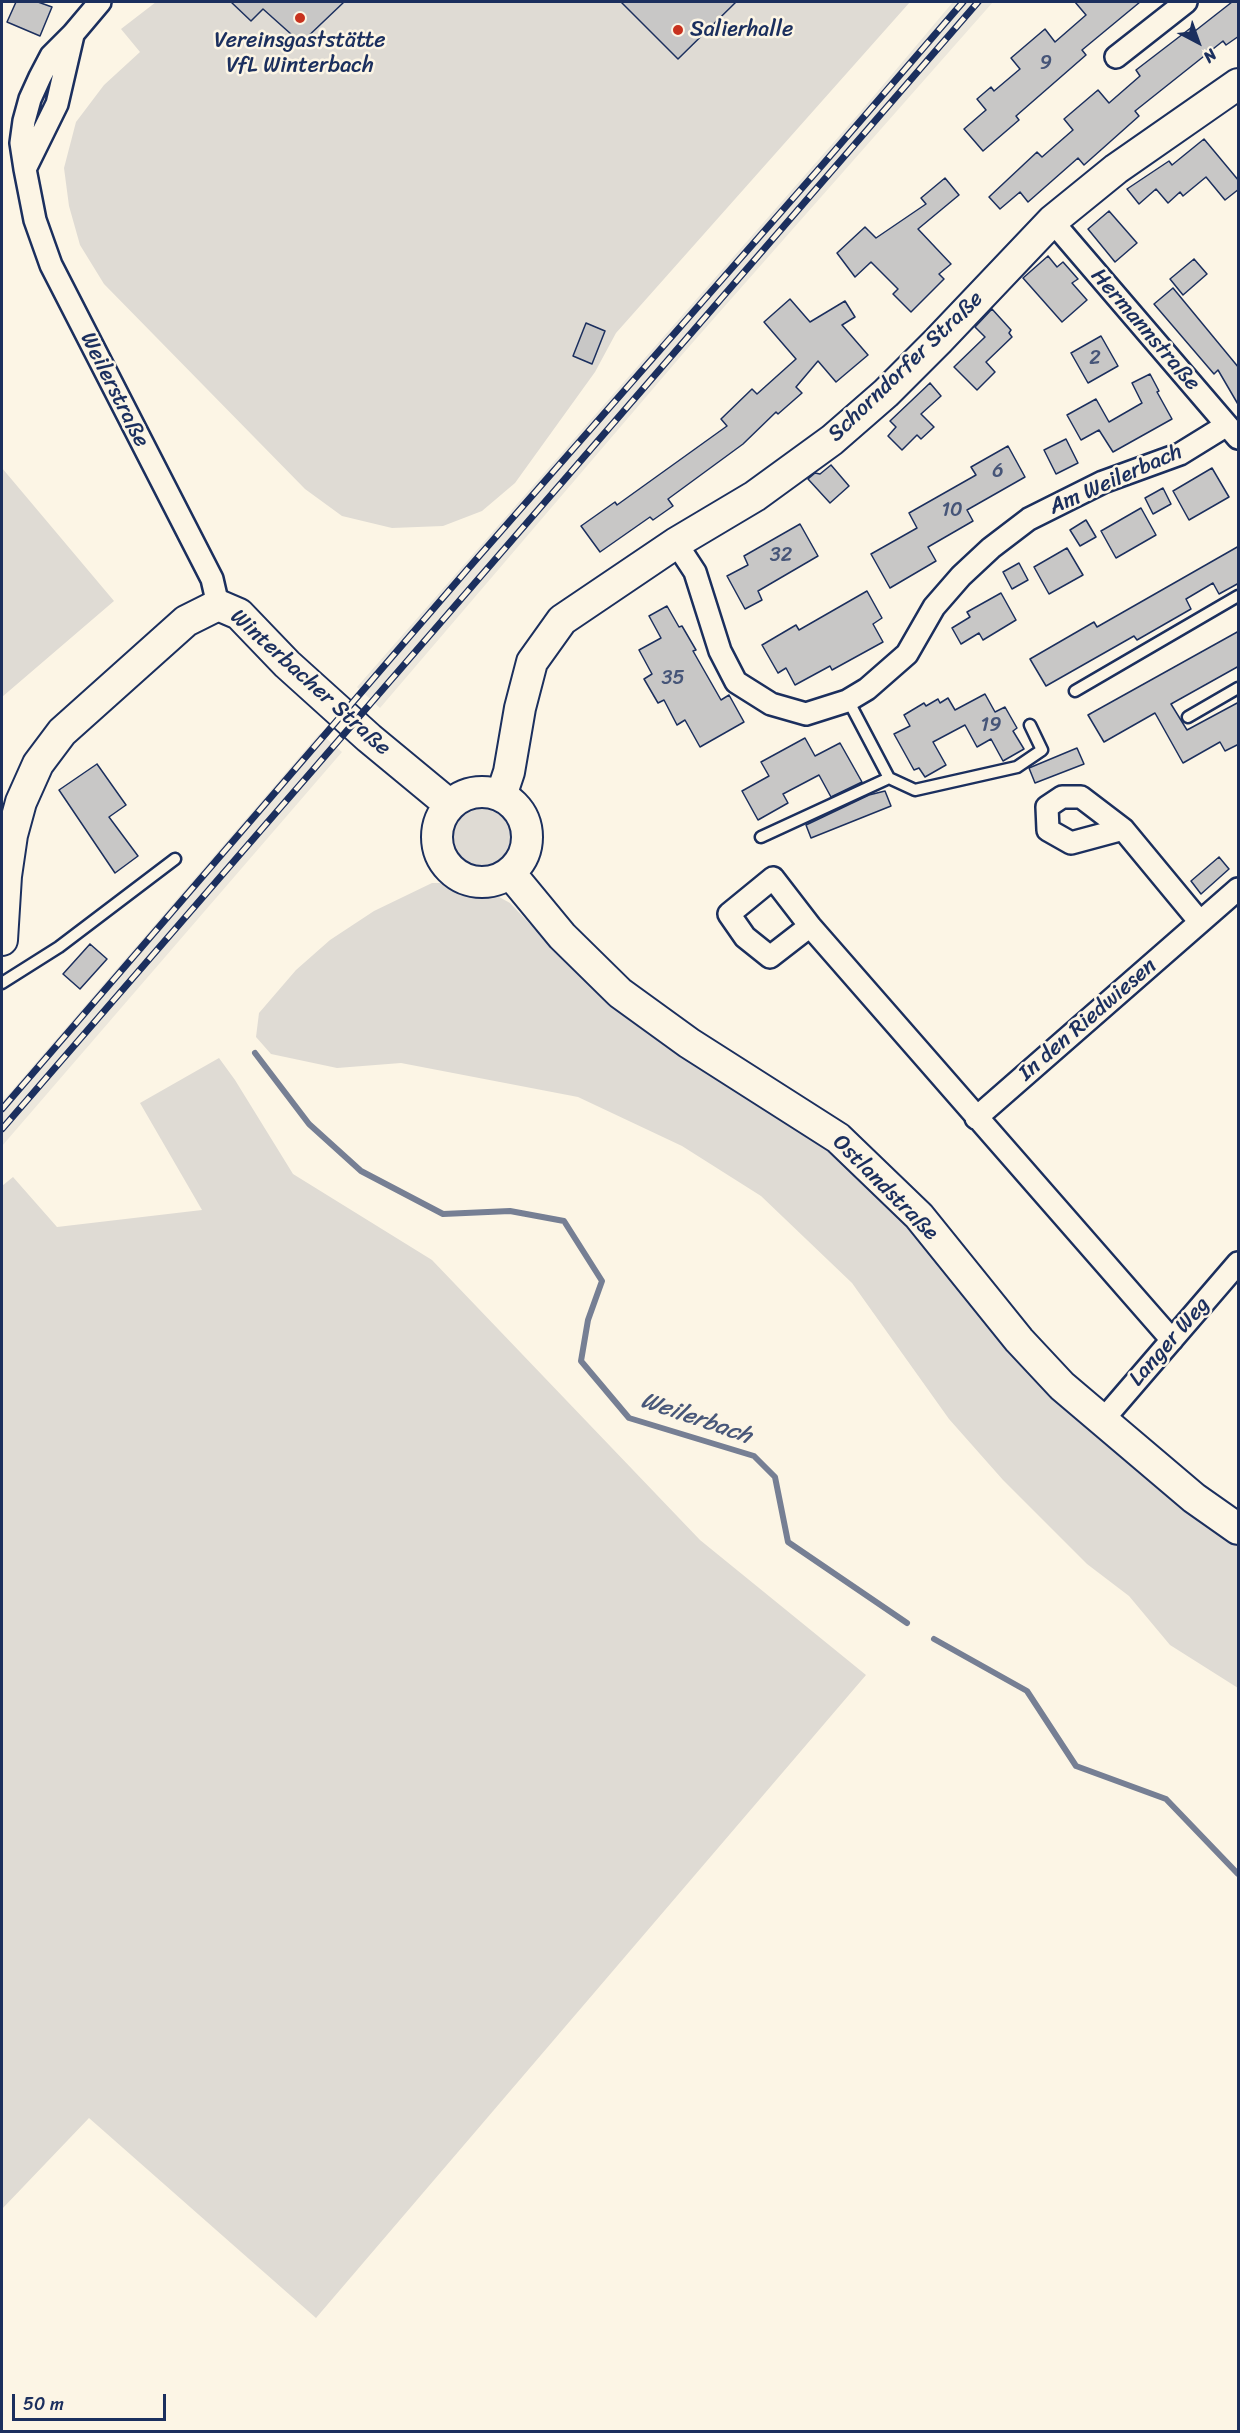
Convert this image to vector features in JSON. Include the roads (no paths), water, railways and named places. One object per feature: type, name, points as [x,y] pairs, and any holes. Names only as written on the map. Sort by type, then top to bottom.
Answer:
[{"type":"street","name":"Weilerstraße","points":[[100,2],[73,34],[57,104],[25,169],[35,220],[51,265],[212,579],[218,605]]},
{"type":"street","points":[[1116,57],[1186,2]]},
{"type":"street","name":"Schorndorfer Straße","points":[[501,796],[509,772],[520,708],[532,662],[562,620],[676,543],[755,496],[832,440],[886,393],[1052,221],[1116,169],[1239,84]]},
{"type":"street","name":"Hermannstraße","points":[[1052,221],[1233,432]]},
{"type":"street","name":"Am Weilerbach","points":[[676,543],[695,572],[720,651],[736,682],[771,704],[806,714],[848,700],[867,689],[907,654],[934,608],[961,576],[1029,519],[1103,482],[1233,432]]},
{"type":"street","name":"Winterbacher Straße","points":[[2,940],[6,876],[12,836],[21,802],[38,764],[62,732],[186,621],[218,605],[239,614],[287,664],[450,805]]},
{"type":"street","points":[[474,792],[488,792],[501,796],[514,804],[523,817],[527,831],[526,847],[520,861],[510,873],[496,880],[481,882],[466,879],[452,871],[443,859],[438,838],[442,817],[450,805],[474,792]]},
{"type":"street","points":[[1122,830],[1200,922]]},
{"type":"street","name":"Ostlandstraße","points":[[510,873],[562,936],[620,993],[689,1043],[838,1138],[919,1216],[1019,1340],[1062,1386],[1194,1498],[1239,1529]]},
{"type":"street","name":"In den Riedwiesen","points":[[976,1118],[1239,889]]},
{"type":"street","points":[[810,927],[1172,1340]]},
{"type":"street","name":"Langer Weg","points":[[1102,1421],[1239,1263]]},
{"type":"lane","points":[[1075,691],[1239,596]]},
{"type":"lane","points":[[1188,717],[1239,688]]},
{"type":"lane","points":[[848,700],[889,778],[915,790],[1017,767],[1042,750],[1030,725]]},
{"type":"lane","points":[[761,837],[889,778]]},
{"type":"lane","points":[[2,983],[59,947],[175,859]]},
{"type":"waterway","name":"Weilerbach","points":[[255,1053],[309,1124],[361,1171],[443,1214],[510,1211],[564,1221],[602,1281],[588,1320],[581,1361],[629,1418],[754,1456],[775,1477],[788,1542],[907,1623]]},
{"type":"waterway","points":[[934,1639],[1027,1691],[1076,1766],[1166,1799],[1238,1874]]},
{"type":"railway","points":[[2,1109],[466,571],[963,2]]},
{"type":"railway","points":[[2,1129],[978,2]]},
{"type":"place","name":"Vereinsgaststätte VfL Winterbach","points":[[300,18]]},
{"type":"place","name":"Salierhalle","points":[[678,30]]}]
